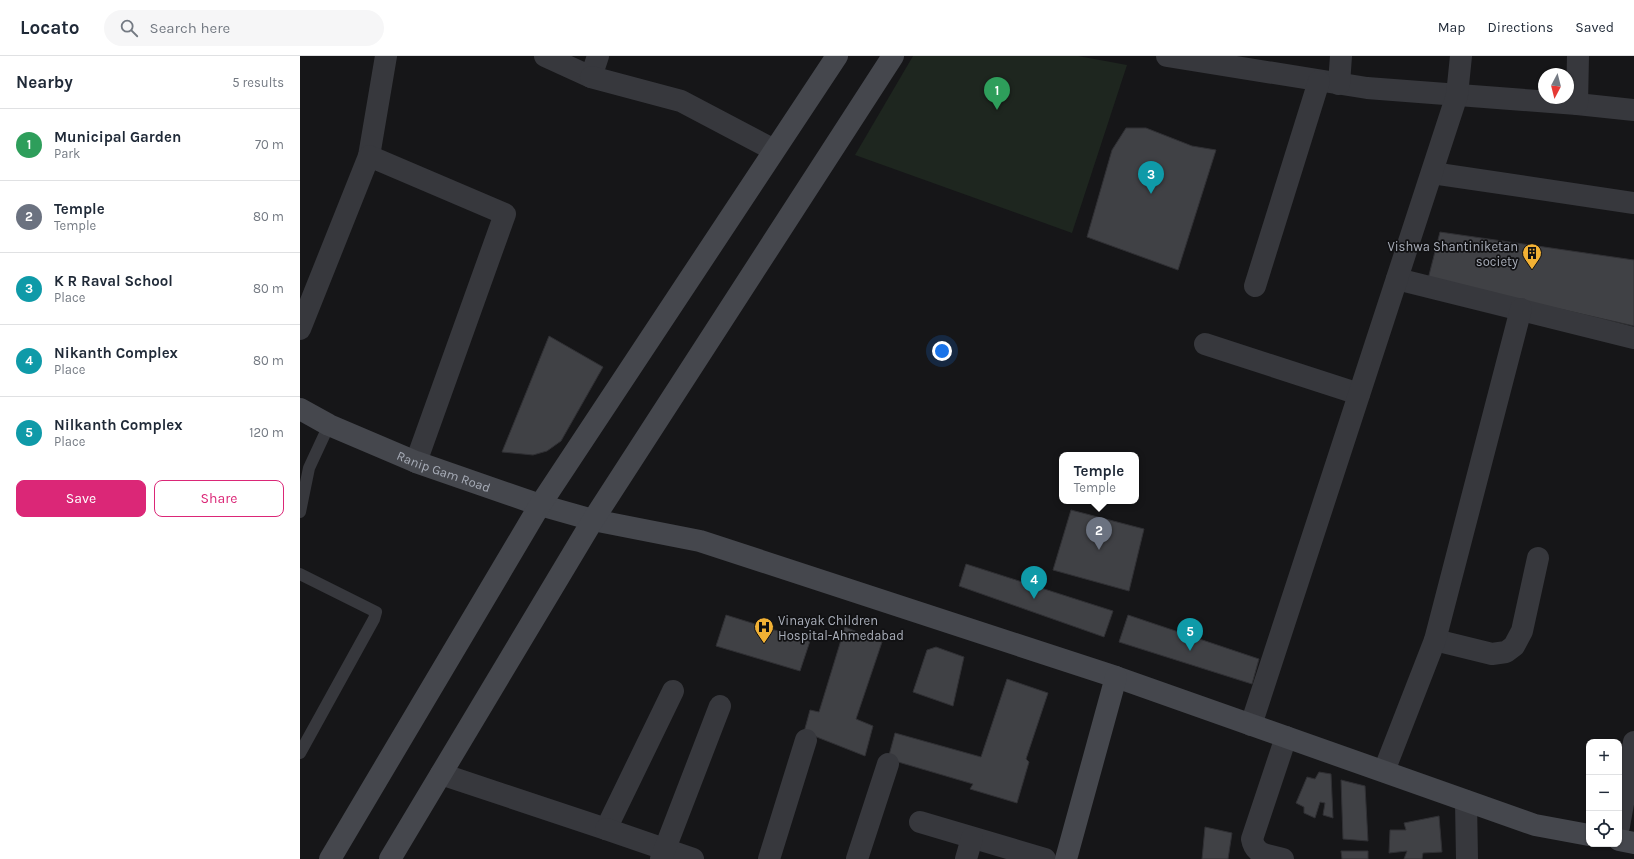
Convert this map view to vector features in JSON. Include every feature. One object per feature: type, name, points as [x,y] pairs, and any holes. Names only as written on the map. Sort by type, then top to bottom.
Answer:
[{"type":"main road","points":[[330,859],[540,504],[836,56]]},
{"type":"main road","points":[[390,859],[593,520],[893,56]]},
{"type":"main road","name":"Ranip Gam Road","points":[[300,409],[329,425],[416,462],[540,504],[593,520],[700,542],[1116,677],[1535,825],[1586,834]]},
{"type":"main road","points":[[1066,859],[1116,677]]},
{"type":"main road","points":[[1622,841],[1634,843]]},
{"type":"street","points":[[300,329],[369,156],[386,56]]},
{"type":"street","points":[[545,56],[591,77],[681,101],[774,150]]},
{"type":"street","points":[[591,77],[598,56]]},
{"type":"street","points":[[1167,56],[1233,61],[1329,82],[1367,88],[1577,104],[1634,110]]},
{"type":"street","points":[[1255,286],[1329,82],[1342,56]]},
{"type":"street","points":[[1250,724],[1458,95],[1461,56]]},
{"type":"street","points":[[1577,104],[1578,56]]},
{"type":"street","points":[[369,156],[505,214],[416,462]]},
{"type":"street","points":[[1432,173],[1634,203]]},
{"type":"street","points":[[1397,279],[1634,338]]},
{"type":"street","points":[[1384,772],[1435,640],[1521,309]]},
{"type":"street","points":[[1205,344],[1359,394]]},
{"type":"street","points":[[1435,640],[1492,654],[1506,652],[1514,646],[1522,631],[1538,558]]},
{"type":"street","points":[[606,829],[672,691]]},
{"type":"street","points":[[663,854],[720,706]]},
{"type":"street","points":[[1283,859],[1259,852],[1254,847],[1252,839],[1286,737]]},
{"type":"street","points":[[769,859],[806,740]]},
{"type":"street","points":[[1622,811],[1634,742]]},
{"type":"street","points":[[857,859],[888,764]]},
{"type":"street","points":[[441,774],[606,829],[663,854],[693,859]]},
{"type":"street","points":[[1466,801],[1467,859]]},
{"type":"street","points":[[920,822],[1045,859]]},
{"type":"street","points":[[966,859],[972,838]]},
{"type":"lane","points":[[300,512],[309,468],[329,425]]},
{"type":"lane","points":[[300,574],[376,612],[371,625],[300,753]]},
{"type":"shaded area","points":[[913,56],[1078,56],[1127,65],[1072,233],[855,155]]},
{"type":"building","points":[[1126,128],[1146,128],[1192,146],[1216,150],[1178,270],[1087,237],[1112,150]]},
{"type":"building","name":"Vishwa Shantiniketan society","points":[[1440,232],[1634,260],[1634,326],[1428,279]]},
{"type":"building","points":[[549,336],[603,367],[561,441],[547,451],[533,455],[502,452]]},
{"type":"building","points":[[1071,510],[1144,529],[1129,591],[1053,570]]},
{"type":"building","points":[[966,564],[1113,611],[1104,637],[959,586]]},
{"type":"building","points":[[726,615],[810,641],[800,671],[716,646]]},
{"type":"building","points":[[1128,615],[1259,659],[1252,684],[1119,642]]},
{"type":"building","points":[[845,627],[882,642],[856,719],[873,726],[865,756],[804,732],[810,710],[819,712]]},
{"type":"building","points":[[936,647],[964,657],[953,706],[913,692],[927,650]]},
{"type":"building","points":[[1007,679],[1048,693],[1026,759],[1029,762],[1017,803],[970,789],[973,784],[888,759],[895,733],[981,757]]},
{"type":"building","points":[[1319,772],[1331,774],[1333,818],[1323,815],[1325,803],[1320,802],[1315,818],[1304,813],[1304,807],[1296,803],[1307,777],[1315,779]]},
{"type":"building","points":[[1341,780],[1365,786],[1368,841],[1343,839]]},
{"type":"building","points":[[1439,816],[1442,852],[1423,853],[1422,859],[1404,859],[1407,851],[1389,853],[1390,830],[1406,830],[1404,823]]},
{"type":"building","points":[[1205,827],[1232,833],[1228,859],[1202,859]]},
{"type":"building","points":[[1341,851],[1368,851],[1368,859],[1342,859]]},
{"type":"place","name":"Municipal Garden","points":[[997,110]]},
{"type":"place","name":"K R Raval School","points":[[1151,194]]},
{"type":"place","name":"Vishwa Shantiniketan society","points":[[1532,270]]},
{"type":"place","name":"Temple","points":[[1099,550]]},
{"type":"place","name":"Nikanth Complex","points":[[1034,599]]},
{"type":"place","name":"Vinayak Children Hospital-Ahmedabad","points":[[764,644]]},
{"type":"place","name":"Nilkanth Complex","points":[[1190,651]]}]
